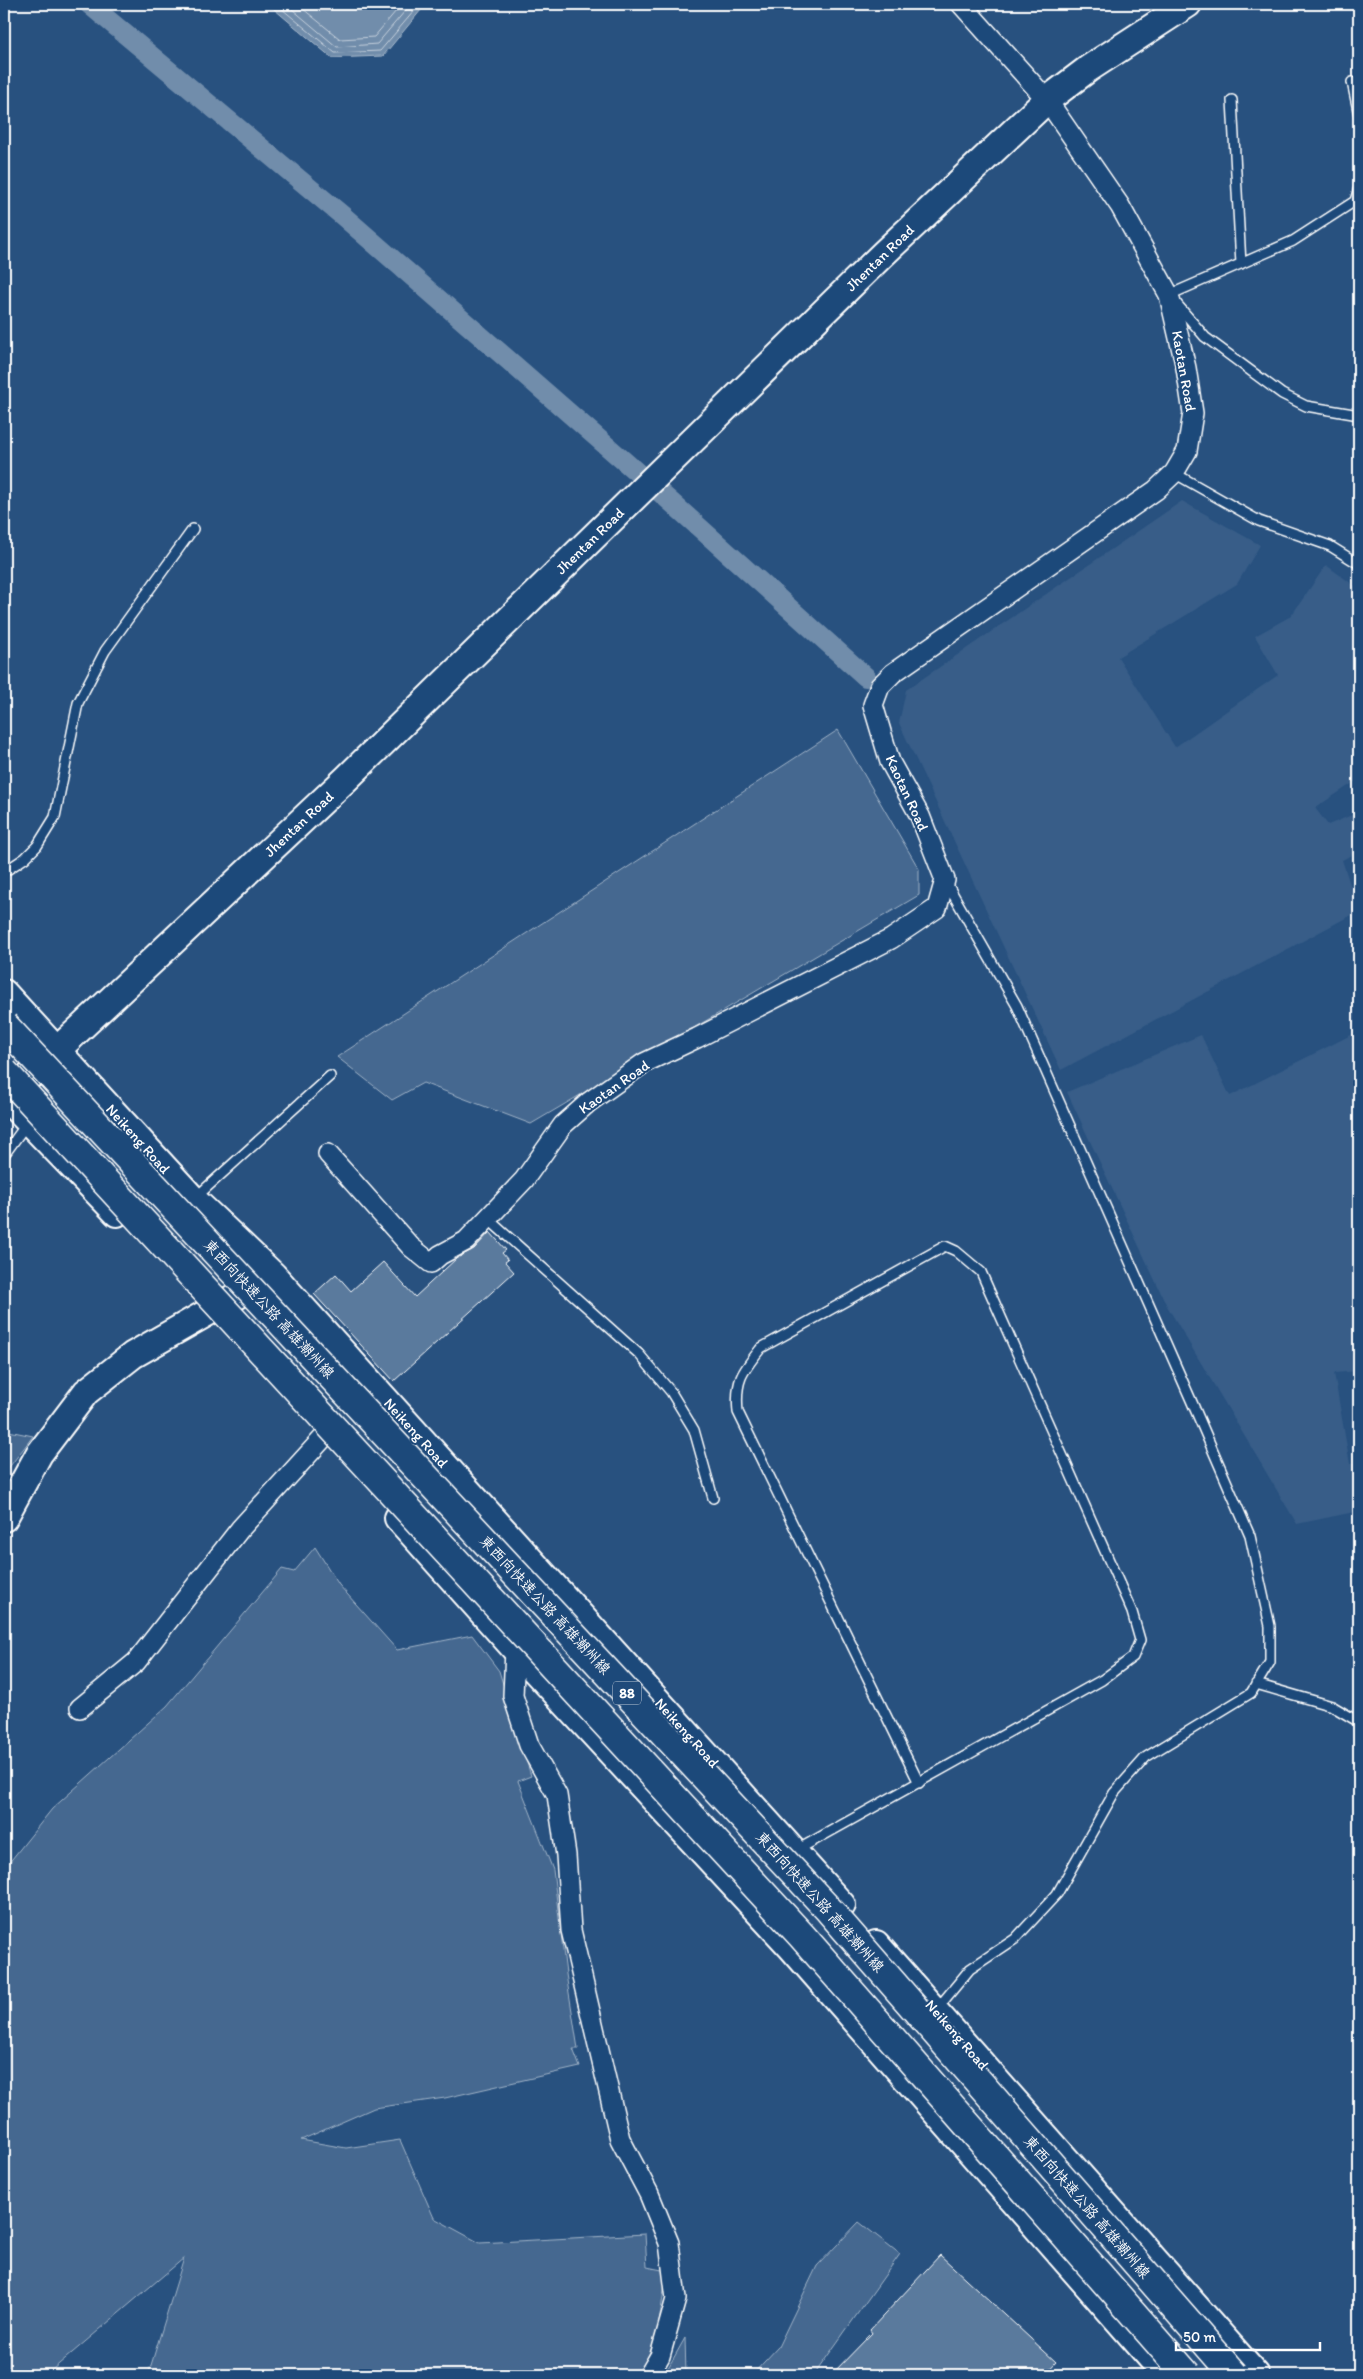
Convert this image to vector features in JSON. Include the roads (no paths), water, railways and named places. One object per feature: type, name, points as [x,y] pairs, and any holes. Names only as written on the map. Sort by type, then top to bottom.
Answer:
[{"type":"highway","name":"東西向快速公路 高雄潮州線","points":[[4,1025],[829,1910],[1234,2375]]},
{"type":"highway","name":"88","points":[[4,1088],[802,1936],[1187,2375]]},
{"type":"main road","name":"Jhentan Road","points":[[4,1088],[58,1050],[346,779],[883,254],[1047,100],[1088,69],[1188,4]]},
{"type":"main road","name":"Neikeng Road","points":[[4,993],[193,1199],[273,1275],[794,1852],[1256,2375]]},
{"type":"main road","points":[[4,1088],[28,1122],[211,1309],[515,1649],[791,1947],[1166,2375]]},
{"type":"main road","points":[[4,1518],[39,1454],[86,1392],[133,1355],[273,1275]]},
{"type":"street","name":"Kaotan Road","points":[[328,1154],[411,1247],[430,1263],[440,1254],[466,1241],[524,1180],[563,1125],[589,1102],[644,1063],[697,1038],[890,939],[937,908],[945,880],[920,816],[890,762],[873,705],[880,686],[901,667],[1156,490],[1174,473],[1187,451],[1193,414],[1186,368],[1169,296],[1120,206],[1047,100],[961,4]]},
{"type":"street","points":[[80,1708],[136,1662],[240,1530],[325,1436]]},
{"type":"street","points":[[515,1649],[512,1696],[529,1745],[557,1795],[566,1855],[570,1930],[620,2139],[649,2194],[669,2243],[676,2299],[660,2356],[649,2375]]},
{"type":"lane","points":[[1352,82],[1359,114]]},
{"type":"lane","points":[[1232,100],[1241,264]]},
{"type":"lane","points":[[1359,188],[1357,201],[1293,241],[1169,296],[1204,336],[1282,394],[1306,406],[1359,415]]},
{"type":"lane","points":[[1174,473],[1259,521],[1330,546],[1359,564]]},
{"type":"lane","points":[[4,872],[31,852],[54,817],[78,703],[105,651],[193,529]]},
{"type":"lane","points":[[936,2011],[970,1969],[1015,1939],[1057,1894],[1114,1793],[1146,1757],[1251,1693],[1270,1662],[1270,1626],[1250,1536],[1017,1006],[945,880]]},
{"type":"lane","points":[[193,1199],[330,1076]]},
{"type":"lane","points":[[4,1154],[28,1122]]},
{"type":"lane","points":[[487,1218],[639,1354],[671,1392],[694,1430],[713,1498]]},
{"type":"lane","points":[[794,1852],[918,1783],[1102,1680],[1132,1657],[1140,1640],[1132,1612],[981,1272],[956,1251],[945,1246],[762,1348],[745,1368],[736,1390],[738,1412],[918,1783]]},
{"type":"lane","points":[[1256,1684],[1332,1706],[1359,1722]]},
{"type":"water","points":[[268,4],[426,4],[383,56],[332,58]]},
{"type":"waterway","points":[[89,4],[343,216],[671,502],[866,677]]}]
